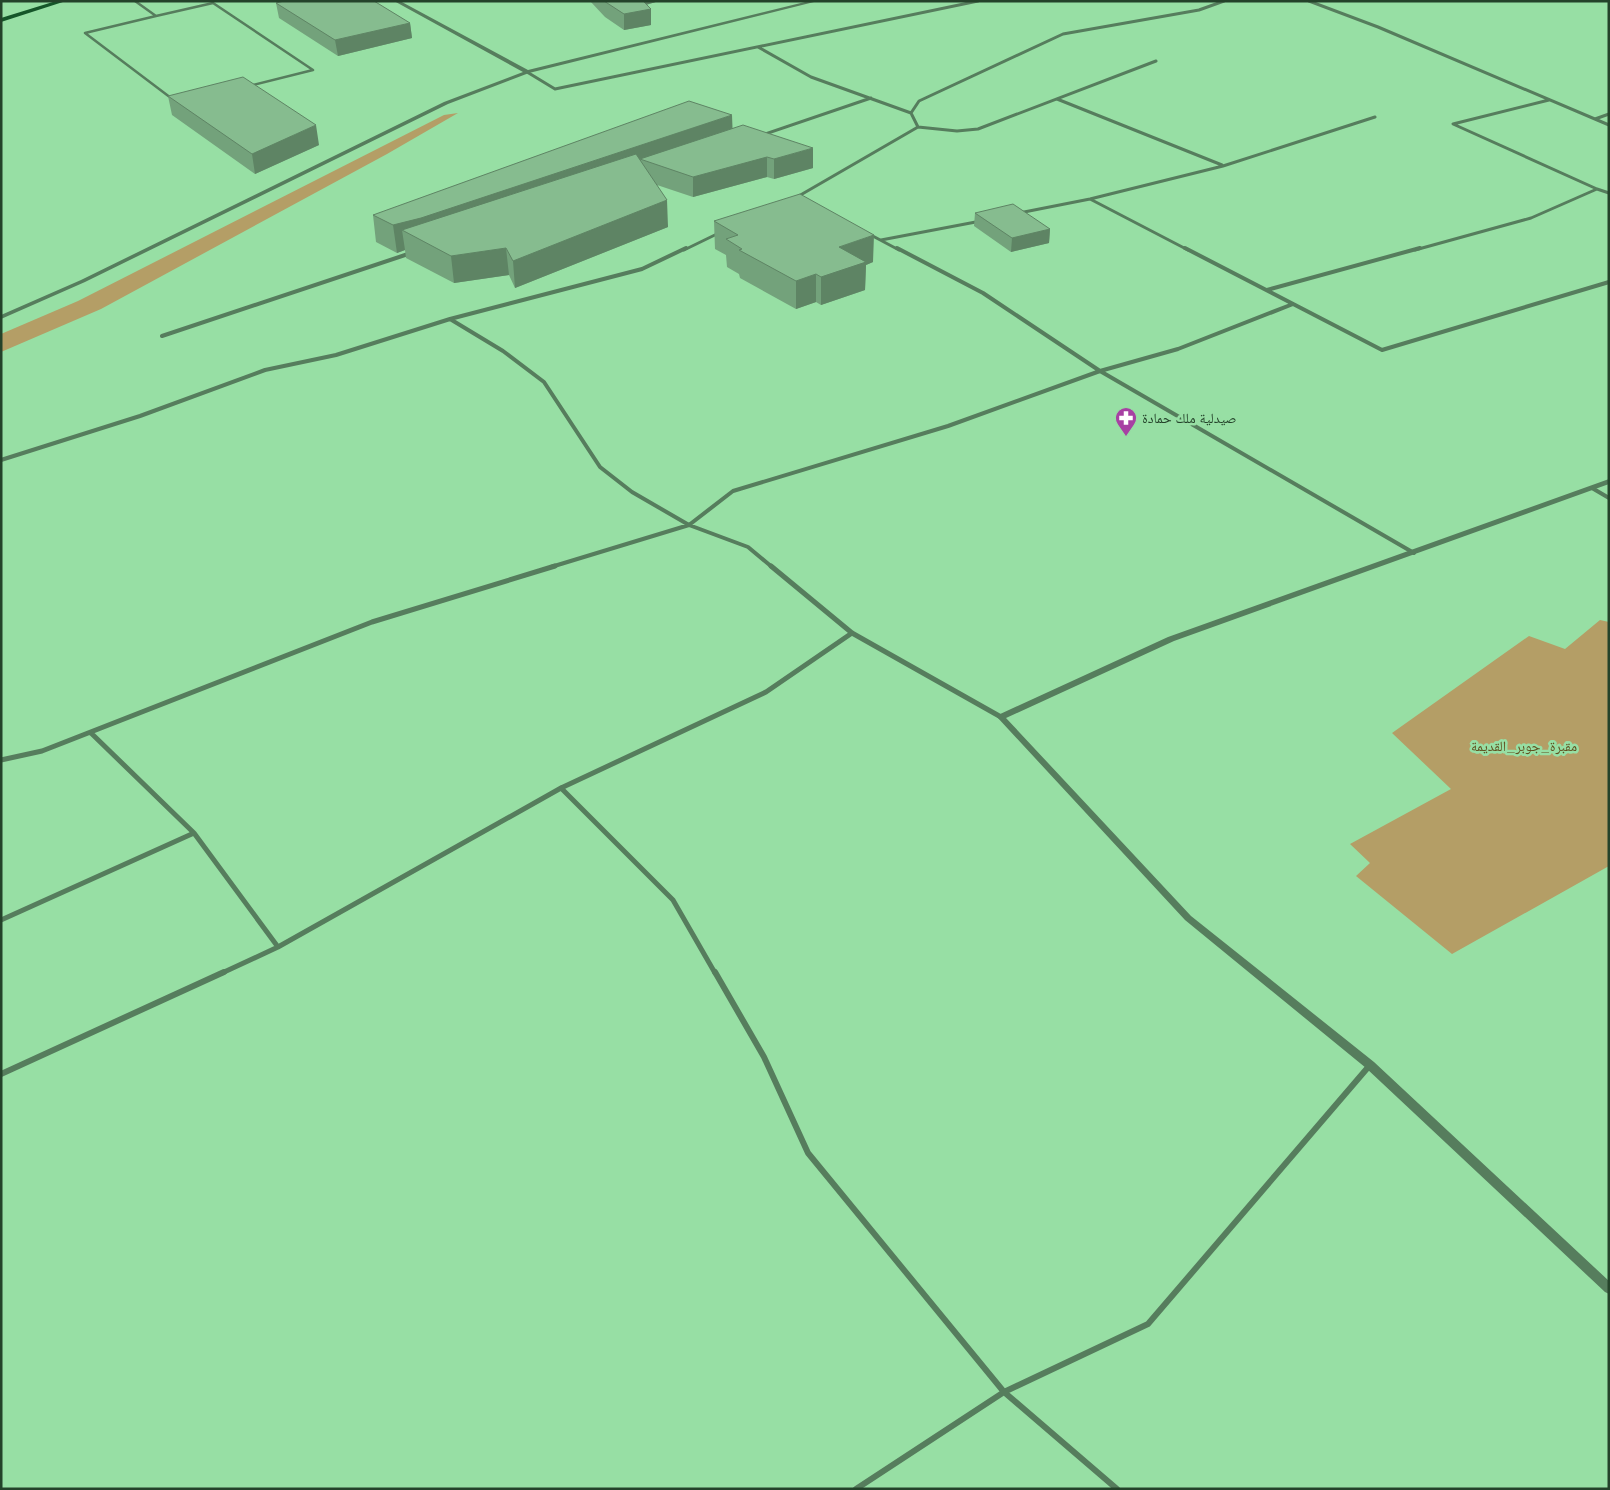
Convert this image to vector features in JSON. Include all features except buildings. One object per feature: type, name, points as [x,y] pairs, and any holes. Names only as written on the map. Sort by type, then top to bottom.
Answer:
[{"type":"main road","points":[[1,20],[63,1]]},
{"type":"street","points":[[396,1],[555,89],[978,1]]},
{"type":"street","points":[[1,318],[83,281],[446,103],[527,72],[816,1]]},
{"type":"street","points":[[911,113],[919,101],[1063,34],[1199,10],[1224,1]]},
{"type":"street","points":[[1309,1],[1378,27],[1609,125]]},
{"type":"street","points":[[758,47],[811,77],[911,113],[918,127]]},
{"type":"street","points":[[789,201],[918,127],[958,131],[978,129],[1156,61]]},
{"type":"street","points":[[758,136],[871,98]]},
{"type":"street","points":[[1057,99],[1222,166]]},
{"type":"street","points":[[1549,100],[1453,124],[1609,193]]},
{"type":"street","points":[[1595,120],[1609,114]]},
{"type":"street","points":[[1014,214],[1090,199],[1222,166],[1375,118]]},
{"type":"street","points":[[1266,290],[1531,218],[1597,189]]},
{"type":"street","points":[[797,197],[806,202]]},
{"type":"street","points":[[1090,199],[1382,350],[1609,282]]},
{"type":"street","points":[[881,240],[986,220]]},
{"type":"street","points":[[1,460],[140,416],[264,370],[336,355],[450,320],[642,269],[728,229]]},
{"type":"street","points":[[864,232],[983,293],[1100,371],[1414,553]]},
{"type":"street","points":[[162,336],[417,250]]},
{"type":"street","points":[[1,760],[42,751],[372,622],[689,525],[733,491],[948,426],[1100,371],[1178,349],[1293,304]]},
{"type":"street","points":[[450,320],[503,351],[544,382],[600,467],[632,492],[689,525],[748,547],[852,633],[1002,717],[1188,918],[1370,1065],[1609,1289]]},
{"type":"street","points":[[1002,717],[1171,639],[1414,553],[1609,481]]},
{"type":"street","points":[[1592,488],[1609,498]]},
{"type":"street","points":[[1,1074],[278,947],[561,788],[766,692],[852,633]]},
{"type":"street","points":[[91,732],[194,833],[278,947]]},
{"type":"street","points":[[561,788],[673,900],[764,1057],[808,1153],[1004,1392],[1117,1489]]},
{"type":"street","points":[[1,920],[194,833]]},
{"type":"street","points":[[856,1489],[1004,1392],[1148,1324],[1370,1065]]},
{"type":"lane","points":[[135,1],[156,16]]},
{"type":"lane","points":[[178,103],[85,34],[213,3],[313,70],[246,87]]},
{"type":"green space","points":[[458,113],[387,154],[101,309],[1,352],[1,334],[78,301],[444,115]]},
{"type":"green space","name":"مقبرة_جوبر_القديمة","points":[[1600,620],[1609,622],[1609,866],[1452,954],[1356,876],[1370,863],[1350,844],[1451,789],[1392,733],[1529,636],[1565,649]]},
{"type":"place","name":"صيدلية ملك حمادة","points":[[1126,437]]}]
